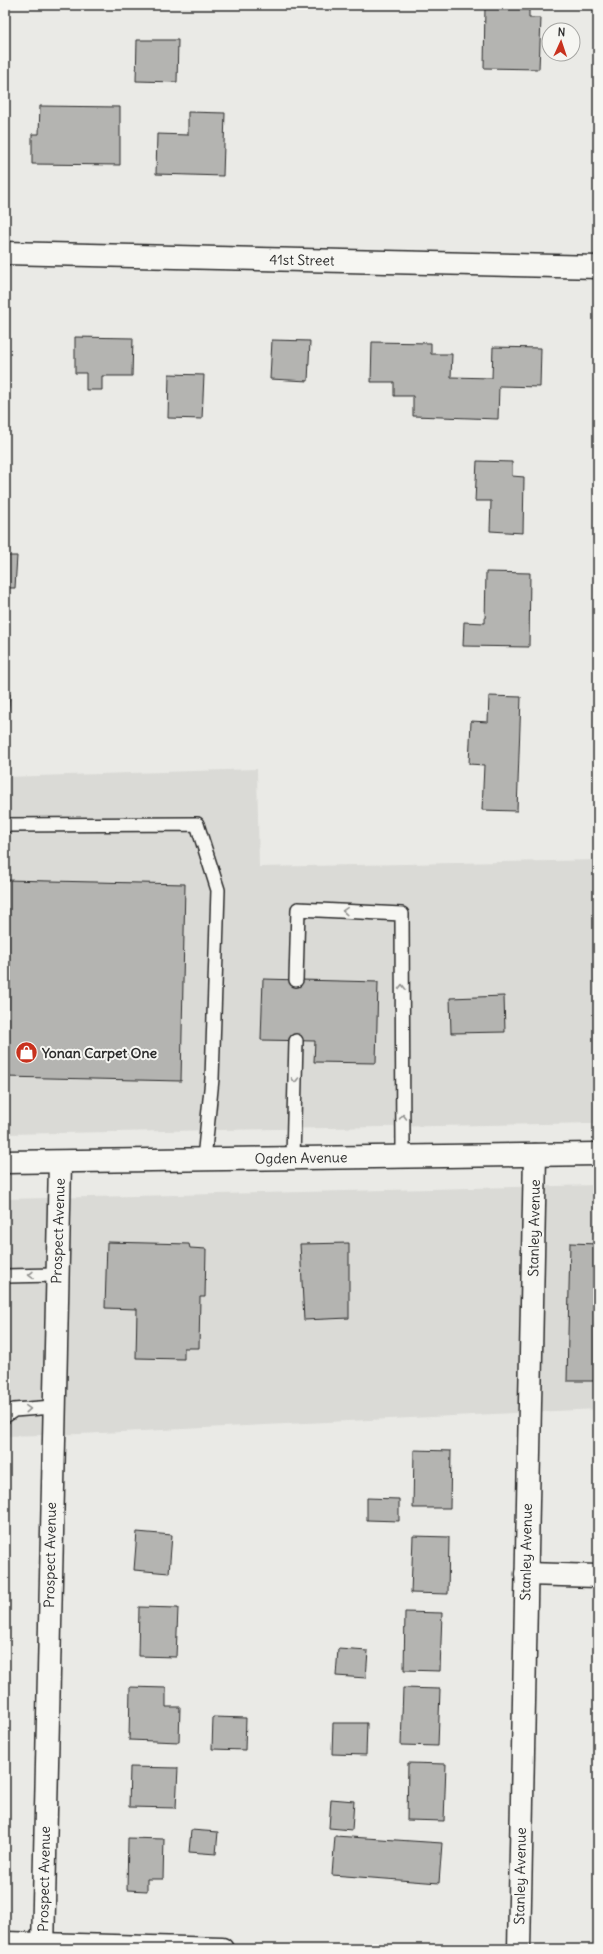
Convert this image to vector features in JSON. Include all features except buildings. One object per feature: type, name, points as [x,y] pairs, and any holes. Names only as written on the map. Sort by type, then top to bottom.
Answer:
[{"type":"street","name":"41st Street","points":[[5,253],[598,267]]},
{"type":"street","name":"Ogden Avenue","points":[[5,1162],[598,1154]]},
{"type":"street","name":"Stanley Avenue","points":[[519,1949],[535,1155]]},
{"type":"street","name":"Prospect Avenue","points":[[43,1947],[53,1407],[60,1162]]},
{"type":"street","points":[[526,1574],[598,1576]]},
{"type":"street","points":[[5,1943],[43,1947],[222,1949]]},
{"type":"lane","points":[[5,825],[197,824],[218,890],[212,1079],[204,1159]]},
{"type":"lane","points":[[296,980],[298,908],[402,914],[403,1156]]},
{"type":"lane","points":[[293,1158],[296,1041]]},
{"type":"lane","points":[[5,1276],[56,1275]]},
{"type":"lane","points":[[5,1416],[14,1410],[53,1407]]},
{"type":"shaded area","points":[[257,769],[259,867],[598,860],[598,1123],[5,1134],[5,777]]},
{"type":"shaded area","points":[[598,1185],[598,1409],[80,1434],[5,1436],[5,1199]]},
{"type":"place","name":"Yonan Carpet One","points":[[26,1053]]}]
